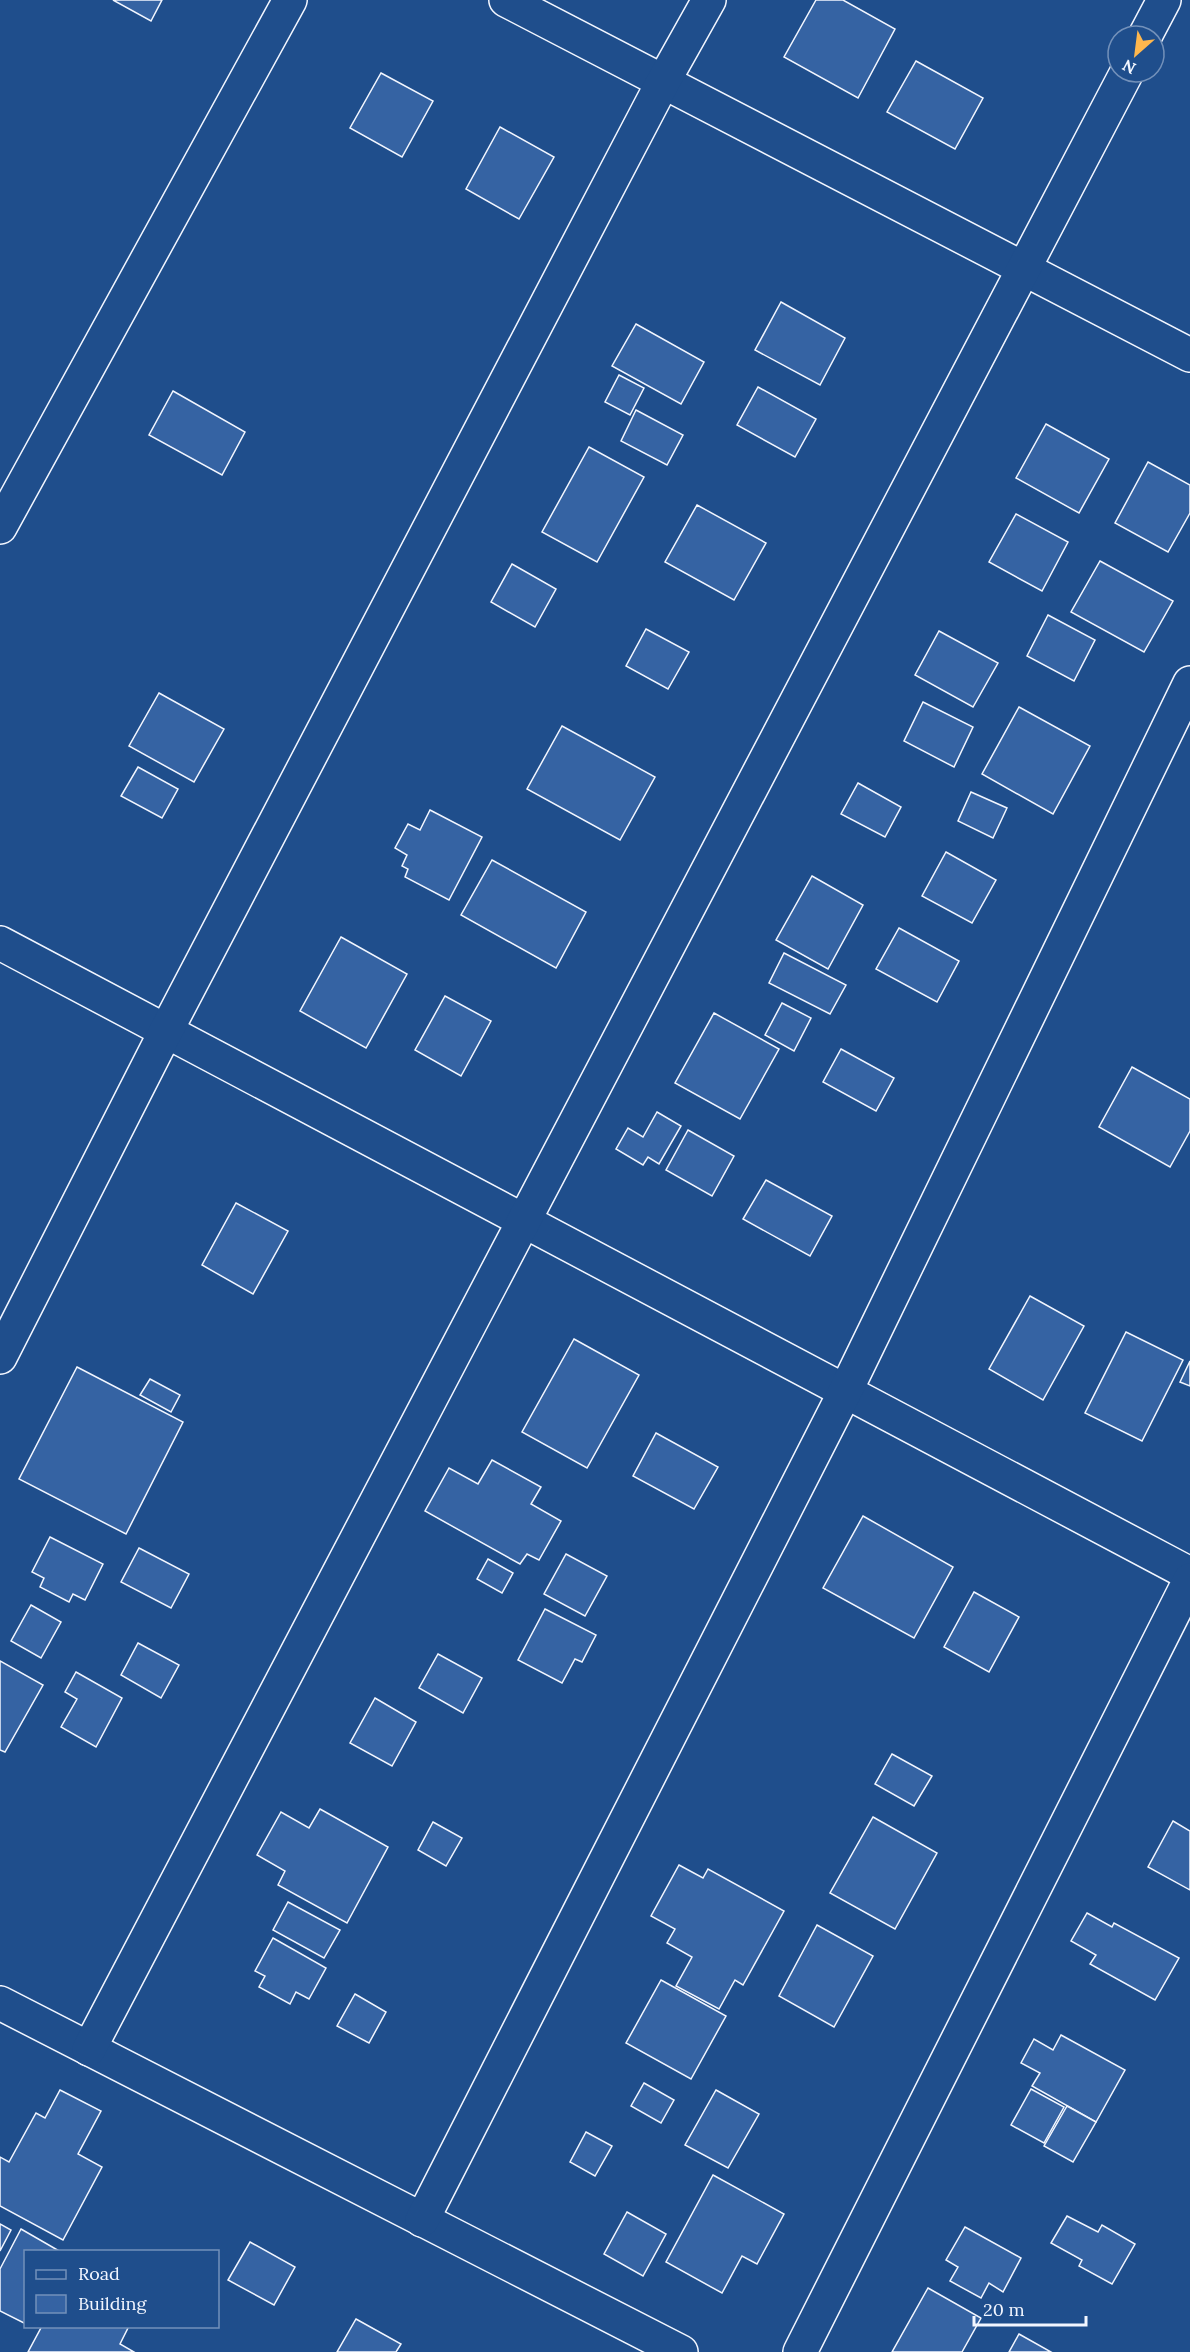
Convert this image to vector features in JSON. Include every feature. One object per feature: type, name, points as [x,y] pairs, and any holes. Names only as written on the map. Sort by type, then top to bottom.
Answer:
[{"type":"street","points":[[0,527],[290,0]]},
{"type":"street","points":[[506,0],[1190,355]]},
{"type":"street","points":[[0,1357],[166,1031],[663,81],[709,0]]},
{"type":"street","points":[[1151,24],[1164,0]]},
{"type":"street","points":[[89,2049],[1121,84]]},
{"type":"street","points":[[422,2220],[845,1392],[1190,683]]},
{"type":"street","points":[[0,944],[1190,1574]]},
{"type":"street","points":[[800,2352],[1190,1580]]},
{"type":"street","points":[[0,2003],[681,2352]]},
{"type":"building","points":[[113,0],[162,0],[151,21]]},
{"type":"building","points":[[816,0],[843,0],[895,29],[858,98],[784,57]]},
{"type":"building","points":[[916,61],[983,98],[955,149],[887,112]]},
{"type":"building","points":[[381,73],[433,101],[402,157],[350,128]]},
{"type":"building","points":[[500,127],[554,157],[519,219],[466,189]]},
{"type":"building","points":[[781,302],[845,338],[820,385],[755,350]]},
{"type":"building","points":[[636,324],[704,362],[681,404],[612,366]]},
{"type":"building","points":[[619,375],[644,388],[630,415],[605,402]]},
{"type":"building","points":[[758,387],[816,419],[795,457],[737,425]]},
{"type":"building","points":[[173,391],[245,432],[222,475],[149,435]]},
{"type":"building","points":[[636,410],[683,435],[667,465],[621,441]]},
{"type":"building","points":[[1046,424],[1109,459],[1079,513],[1016,478]]},
{"type":"building","points":[[589,447],[644,477],[597,562],[542,532]]},
{"type":"building","points":[[1148,462],[1190,485],[1190,513],[1168,552],[1115,523]]},
{"type":"building","points":[[697,505],[766,543],[734,600],[665,562]]},
{"type":"building","points":[[1016,514],[1068,542],[1042,591],[989,562]]},
{"type":"building","points":[[1100,561],[1173,601],[1144,652],[1071,612]]},
{"type":"building","points":[[512,564],[556,589],[535,627],[491,602]]},
{"type":"building","points":[[1048,615],[1095,640],[1074,681],[1027,656]]},
{"type":"building","points":[[646,629],[689,652],[668,689],[626,666]]},
{"type":"building","points":[[939,631],[998,663],[973,707],[915,675]]},
{"type":"building","points":[[159,693],[224,729],[194,782],[129,746]]},
{"type":"building","points":[[923,702],[973,727],[954,767],[904,741]]},
{"type":"building","points":[[1019,707],[1090,746],[1053,814],[982,774]]},
{"type":"building","points":[[562,726],[655,777],[620,840],[527,789]]},
{"type":"building","points":[[138,767],[178,789],[162,818],[121,796]]},
{"type":"building","points":[[858,783],[901,807],[885,837],[841,814]]},
{"type":"building","points":[[971,792],[1007,808],[993,838],[958,821]]},
{"type":"building","points":[[430,810],[482,837],[449,900],[405,877],[408,869],[402,866],[407,855],[395,848],[408,824],[420,830]]},
{"type":"building","points":[[946,852],[996,880],[972,923],[922,896]]},
{"type":"building","points":[[492,860],[586,912],[556,968],[461,915]]},
{"type":"building","points":[[812,876],[863,905],[828,969],[776,940]]},
{"type":"building","points":[[899,928],[959,961],[937,1002],[876,969]]},
{"type":"building","points":[[341,937],[407,974],[366,1048],[300,1011]]},
{"type":"building","points":[[784,953],[846,985],[830,1014],[769,983]]},
{"type":"building","points":[[445,996],[491,1021],[461,1076],[415,1050]]},
{"type":"building","points":[[782,1003],[811,1018],[794,1051],[765,1035]]},
{"type":"building","points":[[714,1013],[779,1049],[740,1119],[675,1083]]},
{"type":"building","points":[[841,1049],[894,1078],[876,1111],[823,1082]]},
{"type":"building","points":[[1132,1067],[1190,1099],[1190,1131],[1170,1167],[1099,1127]]},
{"type":"building","points":[[657,1112],[681,1126],[659,1164],[648,1157],[643,1165],[616,1149],[628,1128],[643,1137]]},
{"type":"building","points":[[688,1130],[734,1156],[712,1196],[666,1170]]},
{"type":"building","points":[[766,1180],[832,1216],[810,1256],[743,1219]]},
{"type":"building","points":[[236,1203],[288,1231],[253,1294],[202,1265]]},
{"type":"building","points":[[1030,1296],[1084,1326],[1043,1400],[989,1369]]},
{"type":"building","points":[[1126,1332],[1183,1360],[1142,1441],[1085,1413]]},
{"type":"building","points":[[574,1339],[639,1375],[587,1468],[522,1432]]},
{"type":"building","points":[[1190,1361],[1190,1386],[1180,1382]]},
{"type":"building","points":[[77,1367],[183,1422],[126,1534],[19,1479]]},
{"type":"building","points":[[150,1379],[180,1395],[171,1412],[140,1395]]},
{"type":"building","points":[[656,1433],[718,1467],[694,1509],[633,1476]]},
{"type":"building","points":[[492,1460],[541,1487],[531,1504],[561,1521],[539,1560],[527,1554],[520,1564],[425,1511],[449,1468],[478,1484]]},
{"type":"building","points":[[863,1516],[953,1567],[914,1638],[823,1588]]},
{"type":"building","points":[[50,1537],[103,1564],[85,1600],[73,1594],[69,1602],[40,1587],[44,1578],[32,1572]]},
{"type":"building","points":[[139,1548],[189,1574],[171,1608],[121,1582]]},
{"type":"building","points":[[566,1554],[607,1576],[585,1616],[544,1594]]},
{"type":"building","points":[[488,1559],[513,1573],[502,1593],[477,1579]]},
{"type":"building","points":[[974,1592],[1019,1617],[989,1672],[944,1647]]},
{"type":"building","points":[[31,1605],[61,1622],[41,1658],[11,1641]]},
{"type":"building","points":[[545,1609],[596,1635],[582,1662],[575,1659],[562,1683],[518,1660]]},
{"type":"building","points":[[138,1643],[179,1665],[161,1698],[121,1675]]},
{"type":"building","points":[[438,1654],[482,1678],[463,1713],[419,1688]]},
{"type":"building","points":[[0,1661],[43,1685],[5,1752],[0,1750]]},
{"type":"building","points":[[76,1672],[122,1698],[96,1747],[61,1727],[77,1699],[65,1692]]},
{"type":"building","points":[[375,1698],[416,1722],[392,1766],[350,1743]]},
{"type":"building","points":[[892,1754],[932,1776],[914,1806],[875,1784]]},
{"type":"building","points":[[320,1809],[388,1847],[347,1923],[278,1885],[285,1871],[257,1855],[281,1812],[309,1828]]},
{"type":"building","points":[[873,1817],[937,1853],[895,1929],[830,1893]]},
{"type":"building","points":[[1173,1821],[1190,1831],[1190,1890],[1148,1867]]},
{"type":"building","points":[[433,1822],[462,1838],[446,1866],[418,1850]]},
{"type":"building","points":[[679,1865],[703,1878],[708,1869],[784,1911],[743,1985],[735,1980],[719,2009],[676,1986],[692,1957],[667,1943],[675,1929],[651,1916]]},
{"type":"building","points":[[288,1902],[340,1930],[324,1958],[273,1930]]},
{"type":"building","points":[[1087,1913],[1112,1927],[1114,1923],[1179,1958],[1155,2000],[1090,1964],[1096,1955],[1071,1941]]},
{"type":"building","points":[[817,1925],[873,1956],[834,2027],[779,1996]]},
{"type":"building","points":[[273,1938],[326,1968],[309,1999],[296,1992],[290,2004],[259,1987],[265,1976],[255,1971]]},
{"type":"building","points":[[661,1980],[726,2016],[691,2079],[626,2043]]},
{"type":"building","points":[[355,1994],[386,2012],[369,2043],[337,2026]]},
{"type":"building","points":[[1061,2035],[1125,2070],[1096,2122],[1032,2086],[1040,2073],[1021,2063],[1034,2039],[1053,2050]]},
{"type":"building","points":[[644,2083],[674,2100],[661,2123],[631,2106]]},
{"type":"building","points":[[1031,2089],[1064,2107],[1044,2143],[1011,2125]]},
{"type":"building","points":[[60,2090],[101,2111],[78,2154],[102,2167],[63,2240],[0,2206],[0,2157],[9,2162],[36,2113],[45,2118]]},
{"type":"building","points":[[716,2090],[759,2114],[728,2168],[685,2145]]},
{"type":"building","points":[[1067,2106],[1096,2122],[1073,2162],[1044,2146]]},
{"type":"building","points":[[586,2132],[612,2146],[595,2176],[570,2162]]},
{"type":"building","points":[[713,2175],[784,2214],[757,2264],[742,2256],[722,2293],[666,2262]]},
{"type":"building","points":[[627,2212],[666,2234],[643,2276],[604,2254]]},
{"type":"building","points":[[1067,2216],[1098,2232],[1102,2225],[1135,2244],[1112,2284],[1079,2266],[1082,2260],[1051,2243]]},
{"type":"building","points":[[0,2224],[11,2230],[0,2251]]},
{"type":"building","points":[[965,2227],[1021,2258],[1003,2292],[989,2283],[981,2298],[950,2281],[958,2267],[946,2260]]},
{"type":"building","points":[[21,2229],[58,2250],[24,2250],[24,2323],[0,2311],[0,2269]]},
{"type":"building","points":[[250,2242],[295,2267],[274,2305],[228,2280]]},
{"type":"building","points":[[928,2288],[981,2318],[962,2352],[892,2352]]},
{"type":"building","points":[[356,2319],[401,2344],[396,2352],[337,2352]]},
{"type":"building","points":[[41,2328],[128,2328],[120,2344],[134,2352],[28,2352]]},
{"type":"building","points":[[1019,2334],[1051,2352],[1009,2352]]}]
